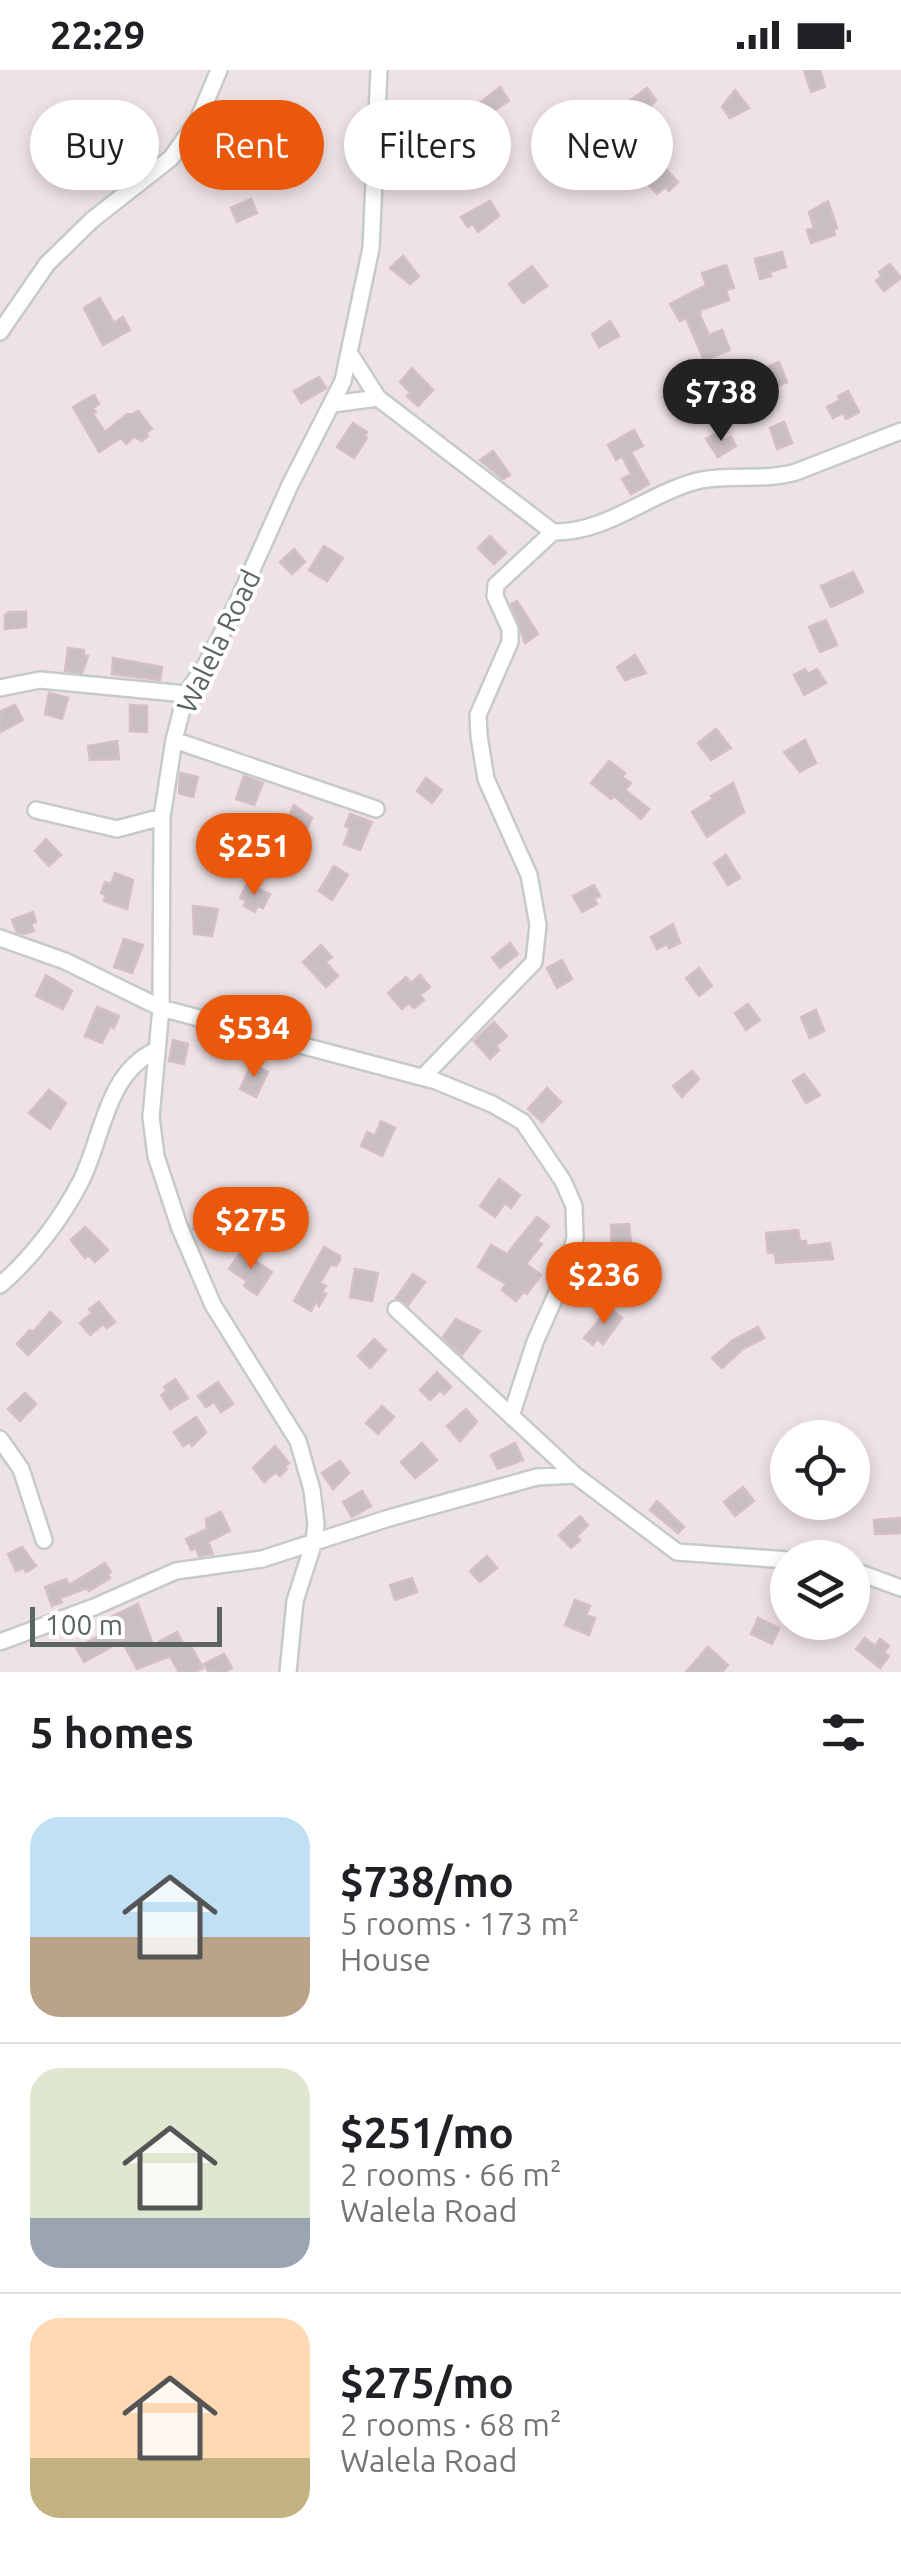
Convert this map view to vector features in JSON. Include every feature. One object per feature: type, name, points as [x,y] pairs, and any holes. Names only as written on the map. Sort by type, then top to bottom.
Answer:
[{"type":"street","points":[[0,332],[47,264],[92,220],[172,158],[198,120],[219,70]]},
{"type":"street","name":"Walela Road","points":[[288,1672],[295,1600],[314,1542],[312,1490],[298,1441],[213,1304],[179,1226],[156,1156],[151,1117],[160,1008],[162,818],[174,740],[186,694],[230,618],[290,485],[333,404],[350,354],[371,248],[379,70]]},
{"type":"street","points":[[350,354],[378,398],[553,532],[598,526],[678,487],[704,480],[779,477],[901,431]]},
{"type":"street","points":[[333,404],[378,398]]},
{"type":"street","points":[[422,1077],[534,962],[538,947],[538,924],[528,875],[486,779],[478,714],[510,642],[510,629],[495,596],[496,585],[553,532]]},
{"type":"street","points":[[0,688],[40,680],[186,694]]},
{"type":"street","points":[[174,740],[376,809]]},
{"type":"street","points":[[36,810],[117,829],[162,818]]},
{"type":"street","points":[[0,938],[65,961],[160,1008],[422,1077],[492,1104],[523,1122],[555,1168],[574,1206],[575,1238],[511,1416]]},
{"type":"street","points":[[0,1284],[43,1240],[81,1180],[104,1116],[128,1070],[157,1050]]},
{"type":"street","points":[[396,1309],[575,1475],[677,1552],[770,1559]]},
{"type":"street","points":[[0,1439],[21,1469],[44,1540]]},
{"type":"street","points":[[0,1642],[176,1571],[262,1559],[537,1477],[575,1475]]},
{"type":"street","points":[[870,1577],[901,1588]]},
{"type":"building","points":[[804,70],[820,70],[825,87],[811,92]]},
{"type":"building","points":[[500,87],[508,100],[483,100]]},
{"type":"building","points":[[647,88],[656,100],[631,100]]},
{"type":"building","points":[[735,90],[749,108],[730,118],[722,107]]},
{"type":"building","points":[[251,199],[257,213],[237,222],[231,208]]},
{"type":"building","points":[[490,201],[499,216],[478,232],[473,224],[468,227],[461,217]]},
{"type":"building","points":[[828,201],[837,228],[833,229],[835,235],[811,243],[807,230],[814,228],[809,212]]},
{"type":"building","points":[[782,252],[786,267],[760,279],[755,259]]},
{"type":"building","points":[[403,256],[419,276],[410,284],[390,268]]},
{"type":"building","points":[[890,264],[901,278],[884,291],[876,281],[882,276],[879,272]]},
{"type":"building","points":[[726,265],[734,288],[726,290],[729,300],[701,310],[700,315],[709,335],[722,330],[730,350],[704,360],[686,318],[680,321],[670,304],[706,285],[702,273]]},
{"type":"building","points":[[532,266],[547,286],[523,303],[509,284]]},
{"type":"building","points":[[100,298],[114,323],[123,317],[130,330],[103,345],[84,308]]},
{"type":"building","points":[[610,321],[619,336],[599,347],[592,334]]},
{"type":"building","points":[[779,362],[787,382],[773,388],[765,368]]},
{"type":"building","points":[[412,368],[433,390],[418,406],[400,382]]},
{"type":"building","points":[[319,377],[326,388],[301,403],[294,391]]},
{"type":"building","points":[[848,391],[859,412],[846,419],[843,413],[833,418],[827,407]]},
{"type":"building","points":[[94,395],[99,404],[93,408],[93,414],[105,432],[127,414],[138,411],[152,429],[146,433],[148,436],[142,441],[134,437],[126,444],[121,438],[99,452],[73,407]]},
{"type":"building","points":[[784,422],[792,443],[777,449],[770,428]]},
{"type":"building","points":[[353,423],[367,432],[354,458],[337,447]]},
{"type":"building","points":[[634,430],[643,446],[631,452],[649,484],[631,494],[622,479],[631,474],[622,456],[616,460],[608,445]]},
{"type":"building","points":[[719,432],[725,441],[731,437],[736,446],[718,457],[706,439]]},
{"type":"building","points":[[493,451],[510,475],[503,479],[480,460]]},
{"type":"building","points":[[490,536],[506,553],[494,564],[478,548]]},
{"type":"building","points":[[324,546],[343,558],[327,581],[309,570]]},
{"type":"building","points":[[294,549],[305,562],[292,574],[280,562]]},
{"type":"building","points":[[853,572],[863,592],[831,607],[821,586]]},
{"type":"building","points":[[517,601],[538,634],[525,643],[511,604]]},
{"type":"building","points":[[26,612],[26,627],[5,629],[5,615]]},
{"type":"building","points":[[826,620],[837,645],[820,652],[809,627]]},
{"type":"building","points":[[68,648],[84,650],[83,655],[88,656],[82,673],[65,671]]},
{"type":"building","points":[[635,655],[646,673],[625,680],[617,667]]},
{"type":"building","points":[[113,658],[162,667],[160,680],[112,674]]},
{"type":"building","points":[[805,669],[808,674],[817,669],[826,683],[804,695],[794,675]]},
{"type":"building","points":[[49,693],[68,698],[62,719],[45,714]]},
{"type":"building","points":[[15,705],[23,720],[0,732],[0,712]]},
{"type":"building","points":[[130,705],[147,706],[147,732],[130,731]]},
{"type":"building","points":[[716,729],[731,748],[711,760],[698,743]]},
{"type":"building","points":[[805,740],[816,763],[800,772],[784,752]]},
{"type":"building","points":[[117,741],[119,759],[90,760],[88,746]]},
{"type":"building","points":[[609,761],[631,783],[625,790],[649,809],[641,819],[591,783]]},
{"type":"building","points":[[180,773],[198,777],[193,797],[179,793]]},
{"type":"building","points":[[244,776],[263,783],[254,805],[236,799]]},
{"type":"building","points":[[426,778],[442,790],[432,803],[417,791]]},
{"type":"building","points":[[733,783],[744,812],[707,837],[692,812]]},
{"type":"building","points":[[294,805],[312,818],[305,833],[285,824]]},
{"type":"building","points":[[350,814],[372,822],[360,850],[344,844]]},
{"type":"building","points":[[46,839],[61,855],[49,866],[35,851]]},
{"type":"building","points":[[726,855],[740,878],[728,885],[714,863]]},
{"type":"building","points":[[334,866],[348,875],[332,900],[319,891]]},
{"type":"building","points":[[115,873],[133,880],[127,909],[104,901],[106,895],[101,893],[105,882],[111,884]]},
{"type":"building","points":[[247,884],[270,894],[263,908],[257,906],[255,912],[244,906],[246,901],[240,898]]},
{"type":"building","points":[[594,885],[600,896],[594,899],[597,904],[582,912],[573,896]]},
{"type":"building","points":[[193,906],[218,909],[212,936],[194,934]]},
{"type":"building","points":[[33,912],[34,931],[17,932],[12,920]]},
{"type":"building","points":[[673,924],[680,943],[657,949],[651,937]]},
{"type":"building","points":[[124,939],[143,945],[132,973],[114,967]]},
{"type":"building","points":[[510,943],[518,954],[500,968],[492,958]]},
{"type":"building","points":[[321,945],[332,957],[326,962],[338,976],[326,987],[303,962]]},
{"type":"building","points":[[562,960],[572,979],[557,988],[547,968]]},
{"type":"building","points":[[699,968],[712,986],[699,996],[686,978]]},
{"type":"building","points":[[46,975],[72,991],[63,1009],[36,996]]},
{"type":"building","points":[[420,975],[430,987],[420,995],[424,1000],[414,1008],[409,1003],[402,1009],[388,993],[406,977],[411,983]]},
{"type":"building","points":[[748,1004],[760,1020],[746,1030],[735,1013]]},
{"type":"building","points":[[97,1007],[119,1016],[102,1043],[85,1036]]},
{"type":"building","points":[[816,1010],[824,1031],[810,1038],[801,1017]]},
{"type":"building","points":[[494,1022],[507,1036],[490,1059],[474,1041]]},
{"type":"building","points":[[173,1040],[188,1044],[184,1064],[169,1061]]},
{"type":"building","points":[[252,1064],[268,1072],[256,1097],[240,1089]]},
{"type":"building","points":[[692,1071],[699,1079],[682,1097],[673,1086]]},
{"type":"building","points":[[804,1074],[820,1095],[806,1103],[793,1081]]},
{"type":"building","points":[[547,1088],[561,1102],[542,1122],[528,1109]]},
{"type":"building","points":[[49,1090],[66,1103],[50,1129],[29,1113]]},
{"type":"building","points":[[381,1121],[395,1128],[382,1156],[361,1146],[367,1132],[375,1136]]},
{"type":"building","points":[[499,1179],[520,1195],[511,1208],[505,1203],[495,1217],[480,1206]]},
{"type":"building","points":[[251,1195],[272,1206],[265,1231],[260,1228],[257,1234],[237,1224]]},
{"type":"building","points":[[206,1204],[222,1217],[208,1235],[193,1229]]},
{"type":"building","points":[[537,1217],[549,1226],[537,1241],[542,1244],[526,1264],[541,1275],[527,1294],[523,1292],[516,1301],[502,1290],[506,1284],[478,1267],[491,1245],[507,1254]]},
{"type":"building","points":[[629,1224],[632,1252],[612,1252],[611,1225]]},
{"type":"building","points":[[85,1227],[108,1250],[95,1262],[88,1255],[85,1258],[71,1240]]},
{"type":"building","points":[[798,1230],[800,1241],[806,1241],[806,1246],[830,1243],[833,1259],[776,1263],[775,1253],[768,1253],[766,1233]]},
{"type":"building","points":[[324,1247],[340,1256],[340,1260],[336,1266],[331,1264],[320,1283],[326,1286],[322,1292],[326,1294],[311,1311],[294,1301]]},
{"type":"building","points":[[241,1251],[272,1272],[257,1295],[244,1286],[247,1281],[229,1269]]},
{"type":"building","points":[[355,1269],[378,1273],[372,1301],[350,1297]]},
{"type":"building","points":[[413,1274],[425,1282],[408,1305],[396,1298]]},
{"type":"building","points":[[99,1302],[115,1322],[107,1328],[103,1324],[90,1335],[80,1323]]},
{"type":"building","points":[[609,1308],[622,1318],[603,1344],[597,1339],[593,1345],[584,1338]]},
{"type":"building","points":[[50,1312],[61,1322],[28,1355],[17,1344]]},
{"type":"building","points":[[456,1319],[480,1331],[462,1355],[443,1337]]},
{"type":"building","points":[[758,1327],[764,1338],[743,1349],[722,1368],[712,1358],[733,1340]]},
{"type":"building","points":[[374,1339],[386,1350],[370,1368],[358,1356]]},
{"type":"building","points":[[437,1372],[451,1387],[444,1394],[440,1390],[430,1400],[420,1390]]},
{"type":"building","points":[[175,1379],[188,1398],[170,1409],[161,1395],[167,1391],[164,1387]]},
{"type":"building","points":[[218,1382],[233,1404],[221,1412],[214,1402],[206,1407],[198,1396]]},
{"type":"building","points":[[25,1393],[36,1404],[20,1421],[8,1409]]},
{"type":"building","points":[[382,1406],[394,1417],[378,1434],[366,1423]]},
{"type":"building","points":[[466,1409],[477,1422],[460,1441],[447,1426]]},
{"type":"building","points":[[196,1417],[206,1432],[192,1446],[190,1442],[183,1446],[174,1432]]},
{"type":"building","points":[[422,1443],[437,1460],[415,1478],[401,1462]]},
{"type":"building","points":[[515,1443],[523,1460],[498,1469],[491,1455]]},
{"type":"building","points":[[275,1446],[289,1463],[280,1476],[276,1472],[264,1482],[253,1468]]},
{"type":"building","points":[[340,1461],[349,1473],[333,1489],[322,1473]]},
{"type":"building","points":[[743,1487],[754,1501],[735,1516],[724,1502]]},
{"type":"building","points":[[362,1491],[371,1506],[352,1517],[343,1502]]},
{"type":"building","points":[[657,1501],[684,1527],[678,1533],[650,1510]]},
{"type":"building","points":[[221,1512],[230,1531],[208,1542],[213,1554],[199,1556],[186,1539],[207,1529],[206,1519]]},
{"type":"building","points":[[580,1516],[588,1525],[571,1548],[559,1535]]},
{"type":"building","points":[[900,1518],[900,1533],[875,1534],[874,1520]]},
{"type":"building","points":[[22,1547],[36,1566],[26,1572],[24,1568],[16,1571],[8,1554]]},
{"type":"building","points":[[487,1556],[497,1568],[480,1582],[470,1571]]},
{"type":"building","points":[[105,1563],[110,1578],[89,1591],[87,1588],[60,1598],[62,1602],[52,1606],[45,1587],[66,1579],[69,1585]]},
{"type":"building","points":[[412,1578],[417,1592],[395,1600],[390,1585]]},
{"type":"building","points":[[575,1600],[590,1606],[586,1615],[595,1618],[589,1635],[565,1625]]},
{"type":"building","points":[[138,1604],[153,1645],[177,1632],[184,1645],[189,1643],[203,1668],[179,1672],[170,1656],[137,1669],[122,1641],[84,1662],[76,1648],[116,1627],[111,1617]]},
{"type":"building","points":[[758,1618],[770,1624],[770,1640],[774,1640],[772,1644],[751,1634]]},
{"type":"building","points":[[880,1639],[889,1646],[884,1652],[889,1656],[880,1668],[856,1649],[863,1640],[875,1646]]},
{"type":"building","points":[[708,1647],[728,1665],[722,1672],[686,1672]]},
{"type":"building","points":[[224,1654],[232,1668],[209,1672],[204,1664]]}]
